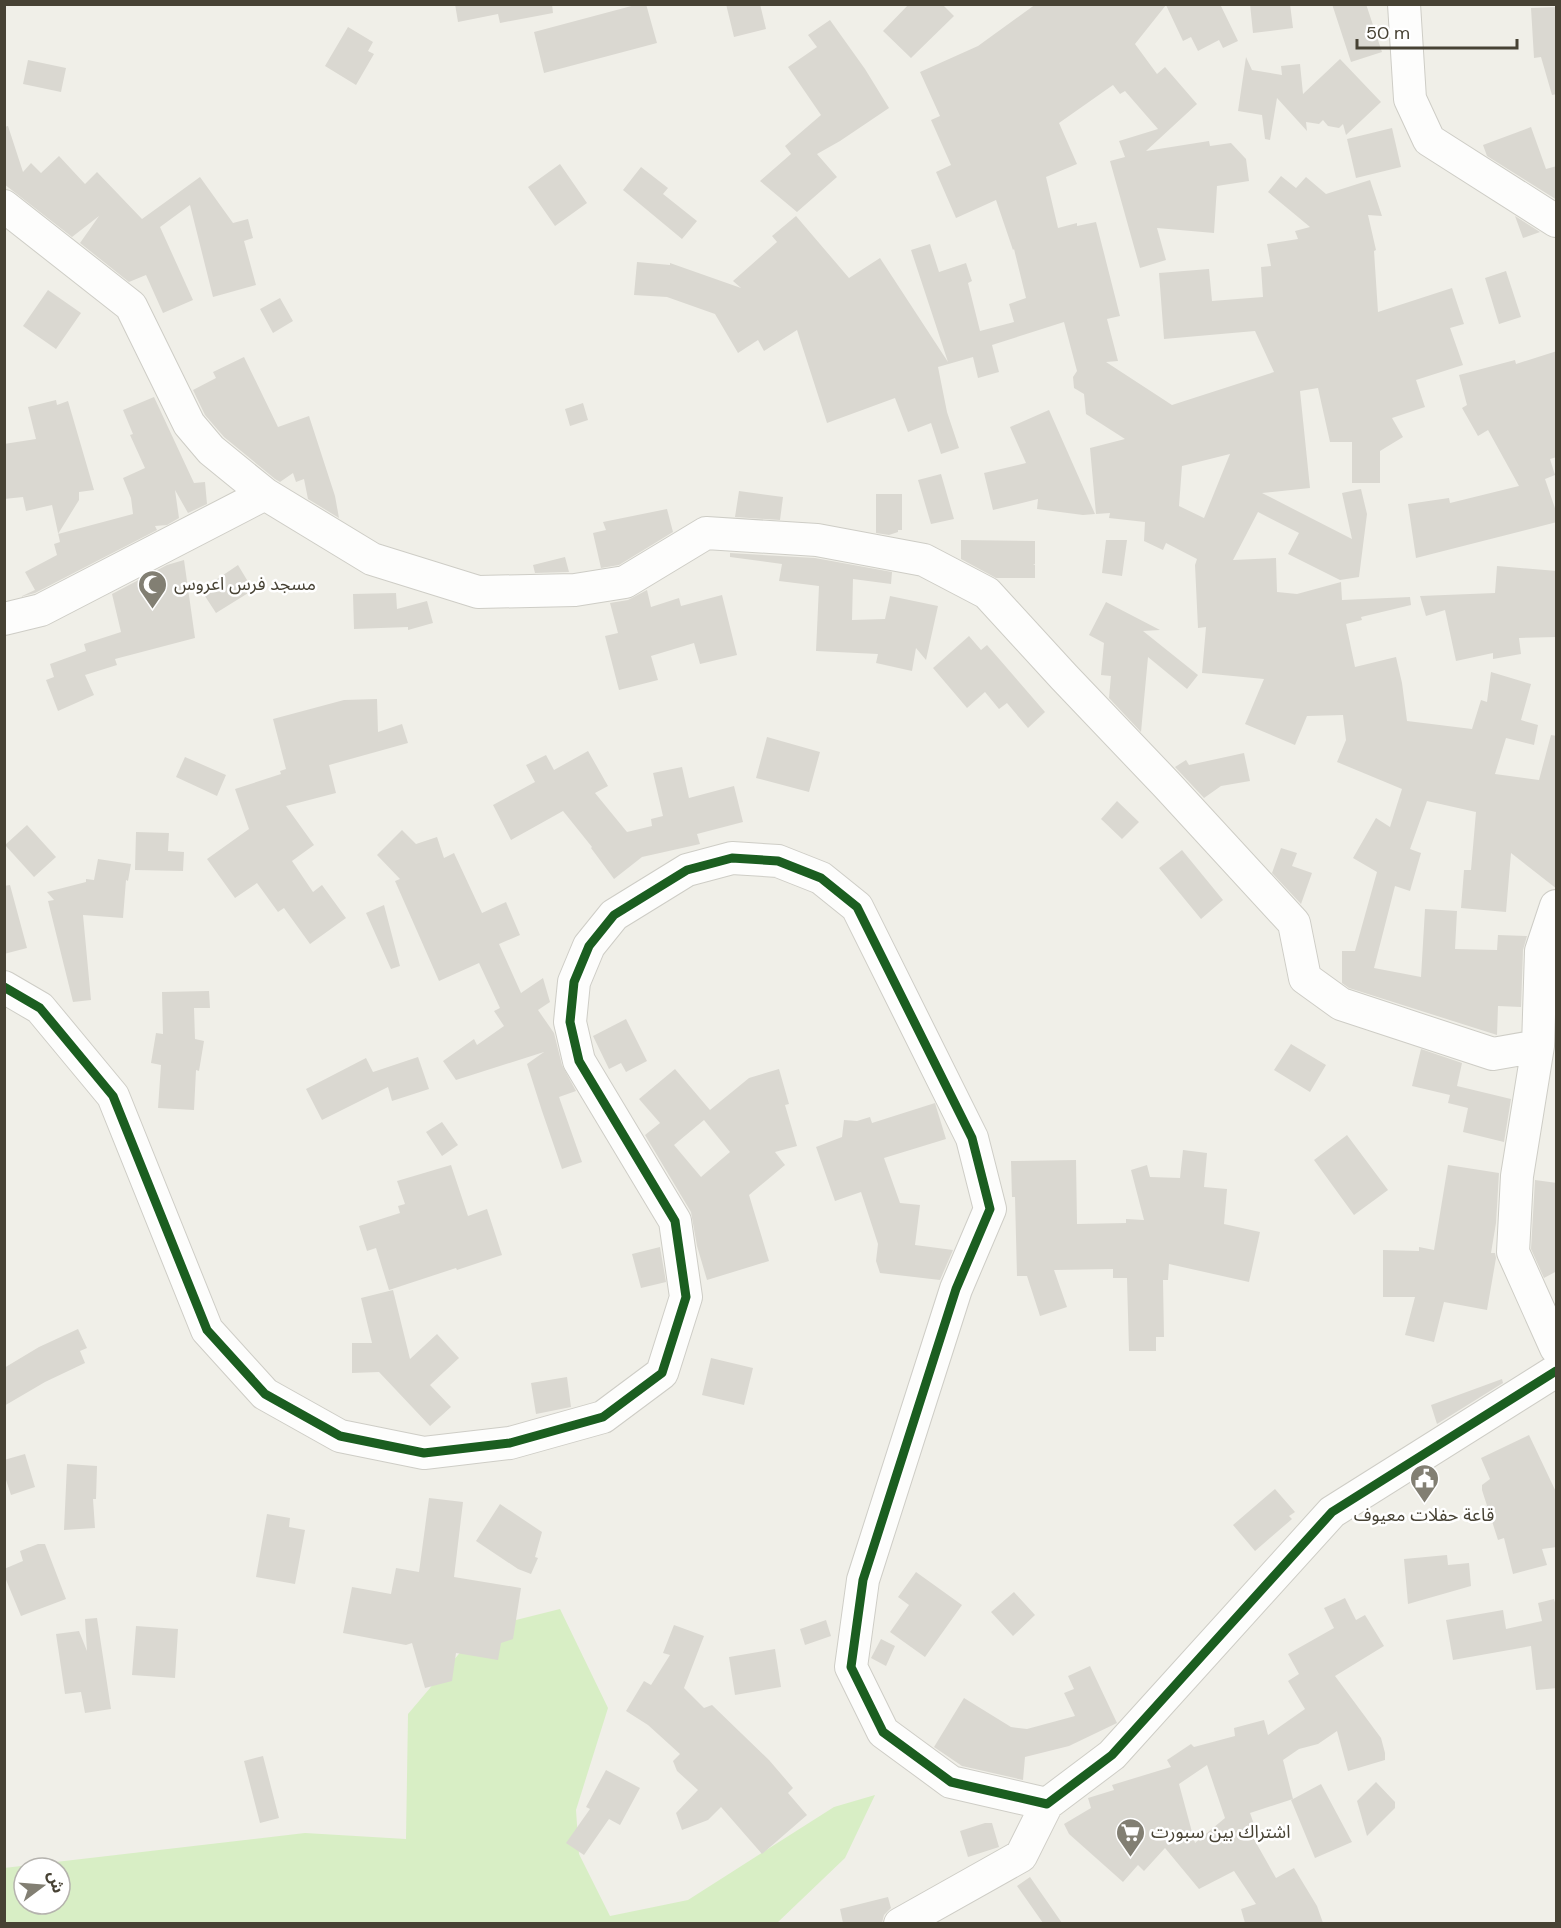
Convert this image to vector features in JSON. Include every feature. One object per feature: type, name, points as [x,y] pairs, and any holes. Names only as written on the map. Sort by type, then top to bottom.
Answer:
[{"type":"street","points":[[1404,4],[1410,99],[1429,140],[1557,221]]},
{"type":"street","points":[[4,206],[131,306],[189,424],[211,450],[265,494],[372,559],[478,592],[575,590],[625,582],[706,533],[817,540],[924,560],[987,593],[1294,923],[1305,978],[1341,1004],[1493,1054],[1538,1046]]},
{"type":"street","points":[[4,619],[41,610],[265,494]]},
{"type":"street","points":[[4,987],[40,1008],[112,1096],[207,1330],[265,1394],[340,1436],[424,1454],[510,1443],[603,1417],[662,1373],[686,1297],[675,1221],[579,1061],[570,1022],[574,982],[589,946],[614,915],[687,870],[732,858],[778,861],[821,878],[857,907],[972,1138],[990,1209],[956,1288],[863,1580],[850,1666],[883,1732],[951,1782],[1047,1804]]},
{"type":"street","points":[[1557,906],[1541,951],[1538,1046],[1517,1176],[1513,1252],[1557,1348]]},
{"type":"street","points":[[900,1923],[1021,1856],[1047,1804],[1112,1755],[1332,1512],[1557,1371]]},
{"type":"green space","points":[[560,1609],[608,1708],[576,1810],[579,1854],[610,1916],[688,1900],[834,1807],[875,1795],[845,1858],[777,1923],[5,1923],[4,1868],[12,1867],[12,1916],[72,1916],[72,1860],[305,1833],[406,1839],[408,1714],[480,1629]]},
{"type":"building","points":[[455,4],[552,4],[553,13],[500,23],[498,14],[458,22]]},
{"type":"building","points":[[646,4],[657,43],[544,73],[534,32]]},
{"type":"building","points":[[726,4],[760,4],[766,29],[734,37]]},
{"type":"building","points":[[909,4],[942,4],[954,16],[911,58],[883,31]]},
{"type":"building","points":[[1036,4],[1220,4],[1238,41],[1223,48],[1219,40],[1198,51],[1191,37],[1183,41],[1166,5],[1135,44],[1157,74],[1165,67],[1197,104],[1146,151],[1209,141],[1210,146],[1231,143],[1246,159],[1249,181],[1217,186],[1214,233],[1157,228],[1166,260],[1140,268],[1110,161],[1125,157],[1119,141],[1158,129],[1125,91],[1120,94],[1113,85],[1059,123],[1077,164],[1046,177],[1058,228],[1077,223],[1077,226],[1096,222],[1120,316],[1107,319],[1118,361],[1106,362],[1172,405],[1274,372],[1255,331],[1164,339],[1159,273],[1209,269],[1212,301],[1263,297],[1261,267],[1271,266],[1267,244],[1298,239],[1295,231],[1310,227],[1268,192],[1281,176],[1296,188],[1306,177],[1326,194],[1370,180],[1382,216],[1368,215],[1376,250],[1374,251],[1378,312],[1452,288],[1464,324],[1450,328],[1463,365],[1416,380],[1425,407],[1392,418],[1403,437],[1380,451],[1380,483],[1352,483],[1352,442],[1330,442],[1318,388],[1300,391],[1310,488],[1262,493],[1352,539],[1342,493],[1361,489],[1367,514],[1359,577],[1340,580],[1288,554],[1299,533],[1258,512],[1233,560],[1276,558],[1277,592],[1297,594],[1341,582],[1342,600],[1410,597],[1411,605],[1361,617],[1362,620],[1346,624],[1355,667],[1396,657],[1407,721],[1472,729],[1481,700],[1487,702],[1491,672],[1531,684],[1521,720],[1538,725],[1534,745],[1506,738],[1495,774],[1539,780],[1551,735],[1557,736],[1557,889],[1511,853],[1506,912],[1461,908],[1464,870],[1471,870],[1476,812],[1427,801],[1410,849],[1421,853],[1410,891],[1395,886],[1374,968],[1421,977],[1425,909],[1457,911],[1455,949],[1497,950],[1498,935],[1527,936],[1523,950],[1521,1007],[1498,1006],[1497,1035],[1349,988],[1342,983],[1342,951],[1355,951],[1377,872],[1353,858],[1376,818],[1390,827],[1402,789],[1337,762],[1346,740],[1343,715],[1307,716],[1295,745],[1245,724],[1264,679],[1202,673],[1206,627],[1198,628],[1195,565],[1197,559],[1166,543],[1163,550],[1144,541],[1145,522],[1109,518],[1110,513],[1096,514],[1090,448],[1125,439],[1086,414],[1084,394],[1074,388],[1073,377],[1077,371],[1064,322],[992,345],[999,372],[978,378],[973,357],[938,367],[947,412],[959,448],[941,454],[931,423],[908,432],[895,398],[827,423],[797,330],[764,351],[758,340],[738,353],[715,314],[667,297],[634,295],[637,262],[670,265],[670,263],[741,288],[733,281],[777,242],[772,236],[796,216],[849,278],[880,258],[948,362],[911,250],[930,244],[939,272],[966,263],[972,281],[968,283],[980,331],[1014,322],[1009,304],[1026,298],[1014,249],[996,200],[956,218],[936,172],[951,165],[931,120],[940,116],[920,72],[978,46]],"holes":[[[1230,454],[1204,518],[1179,506],[1182,466]]]},
{"type":"building","points":[[1250,4],[1290,4],[1293,28],[1253,33]]},
{"type":"building","points":[[1332,4],[1366,4],[1382,52],[1351,62]]},
{"type":"building","points":[[1557,7],[1557,94],[1552,95],[1541,57],[1534,58],[1531,8]]},
{"type":"building","points":[[830,20],[889,108],[817,154],[837,177],[797,212],[760,181],[791,154],[785,146],[821,115],[788,67],[817,47],[808,35]]},
{"type":"building","points":[[348,27],[373,42],[368,51],[374,54],[356,85],[325,66]]},
{"type":"building","points":[[1246,57],[1252,70],[1282,75],[1281,66],[1300,64],[1303,94],[1340,59],[1381,102],[1346,135],[1343,124],[1339,128],[1328,126],[1323,120],[1319,124],[1306,122],[1307,131],[1277,98],[1270,140],[1265,139],[1262,115],[1238,111]]},
{"type":"building","points":[[28,60],[66,68],[61,92],[23,84]]},
{"type":"building","points":[[8,126],[23,172],[31,163],[41,173],[59,156],[85,184],[97,172],[142,219],[200,177],[233,223],[248,219],[253,238],[244,241],[256,285],[213,297],[190,205],[160,227],[193,300],[163,313],[146,275],[129,282],[80,243],[99,216],[72,237],[4,184],[4,127]]},
{"type":"building","points":[[1531,127],[1546,169],[1557,166],[1557,200],[1487,156],[1483,145]]},
{"type":"building","points":[[1392,128],[1401,167],[1356,178],[1347,139]]},
{"type":"building","points":[[560,164],[587,203],[555,226],[528,187]]},
{"type":"building","points":[[641,167],[668,188],[663,194],[697,221],[682,239],[623,190]]},
{"type":"building","points":[[1515,216],[1540,232],[1523,238]]},
{"type":"building","points":[[1506,271],[1521,317],[1499,324],[1485,278]]},
{"type":"building","points":[[48,290],[81,313],[56,349],[23,326]]},
{"type":"building","points":[[280,298],[293,321],[273,333],[260,309]]},
{"type":"building","points":[[1557,351],[1557,457],[1550,459],[1555,475],[1545,479],[1557,514],[1557,522],[1416,558],[1408,504],[1449,498],[1450,503],[1519,486],[1488,430],[1478,436],[1462,408],[1467,405],[1459,375],[1515,360],[1516,364]]},
{"type":"building","points":[[244,357],[278,427],[309,416],[335,496],[339,518],[308,499],[304,479],[296,482],[293,473],[280,482],[275,479],[224,437],[205,415],[193,390],[216,378],[213,372]]},
{"type":"building","points":[[154,397],[194,483],[205,482],[207,504],[188,513],[175,490],[179,518],[167,525],[155,526],[157,530],[35,593],[20,597],[35,590],[25,572],[57,555],[54,544],[60,542],[58,534],[133,514],[131,498],[123,478],[145,468],[130,435],[133,434],[123,410]]},
{"type":"building","points":[[56,400],[57,405],[68,401],[94,490],[79,492],[79,500],[58,534],[52,505],[26,511],[23,497],[4,499],[4,444],[36,439],[28,407]]},
{"type":"building","points":[[583,403],[588,420],[570,426],[565,409]]},
{"type":"building","points":[[1049,410],[1095,514],[1083,515],[1037,509],[1038,499],[993,510],[984,473],[1026,463],[1010,427]]},
{"type":"building","points":[[941,474],[954,519],[931,524],[918,480]]},
{"type":"building","points":[[739,491],[783,497],[780,520],[735,517]]},
{"type":"building","points":[[876,494],[902,494],[902,530],[889,535],[876,533]]},
{"type":"building","points":[[667,509],[673,532],[619,565],[601,568],[593,533],[606,530],[603,522]]},
{"type":"building","points":[[961,540],[1035,541],[1035,564],[1033,564],[1035,565],[1035,578],[996,578],[961,559]]},
{"type":"building","points":[[1106,540],[1127,540],[1122,576],[1102,573]]},
{"type":"building","points":[[730,553],[815,558],[892,572],[891,584],[853,579],[852,620],[885,619],[890,596],[938,606],[926,660],[916,648],[912,671],[876,663],[878,654],[816,651],[819,586],[779,581],[782,564],[730,557]]},
{"type":"building","points":[[565,557],[569,572],[535,573],[533,565]]},
{"type":"building","name":"مسجد فرس اعروس","points":[[184,560],[195,638],[115,659],[117,665],[85,675],[94,695],[58,711],[46,680],[54,677],[50,664],[86,651],[84,644],[121,632],[112,594],[167,565]]},
{"type":"building","points":[[238,565],[253,590],[216,613],[201,590]]},
{"type":"building","points":[[1497,566],[1557,571],[1557,637],[1519,638],[1521,654],[1493,659],[1493,653],[1456,661],[1445,610],[1426,616],[1420,596],[1495,593]]},
{"type":"building","points":[[647,590],[651,607],[679,598],[681,606],[722,595],[737,655],[700,664],[694,643],[651,656],[658,680],[619,690],[605,636],[618,633],[610,603],[628,600]]},
{"type":"building","points":[[396,593],[397,609],[427,601],[433,623],[408,630],[408,627],[354,629],[353,594]]},
{"type":"building","points":[[1106,602],[1160,630],[1143,631],[1198,675],[1187,689],[1148,657],[1141,732],[1109,698],[1111,676],[1101,675],[1104,643],[1089,635]]},
{"type":"building","points":[[969,636],[981,650],[987,645],[1045,712],[1028,728],[1007,703],[999,709],[985,692],[967,708],[933,668]]},
{"type":"building","points":[[377,699],[378,732],[402,724],[408,743],[329,765],[336,793],[286,806],[314,845],[292,861],[313,892],[322,885],[346,918],[310,944],[284,908],[278,912],[257,883],[235,898],[207,859],[249,829],[235,789],[281,774],[280,771],[286,769],[273,719],[344,700]]},
{"type":"building","points":[[767,737],[820,752],[809,792],[756,778]]},
{"type":"building","points":[[588,751],[608,786],[595,793],[627,832],[652,826],[651,819],[663,816],[653,773],[682,767],[689,798],[734,786],[743,822],[697,834],[700,844],[642,857],[614,879],[563,811],[511,840],[493,805],[535,782],[526,765],[546,755],[554,770]]},
{"type":"building","points":[[1244,753],[1250,781],[1221,786],[1204,798],[1175,767],[1186,760],[1189,765]]},
{"type":"building","points":[[185,757],[226,775],[217,796],[176,777]]},
{"type":"building","points":[[1117,801],[1139,822],[1122,839],[1101,819]]},
{"type":"building","points":[[27,825],[56,857],[34,877],[5,845]]},
{"type":"building","points":[[402,830],[416,844],[437,837],[444,858],[454,853],[482,913],[506,902],[520,935],[499,944],[521,993],[543,978],[550,1002],[538,1010],[554,1033],[562,1065],[576,1091],[559,1097],[582,1162],[562,1169],[527,1064],[544,1052],[456,1080],[443,1061],[474,1039],[477,1045],[504,1026],[494,1011],[500,1008],[479,963],[439,981],[395,881],[400,879],[377,855]]},
{"type":"building","points":[[136,832],[169,833],[168,851],[184,852],[183,871],[135,870]]},
{"type":"building","points":[[1281,848],[1297,853],[1292,866],[1312,873],[1301,904],[1272,873]]},
{"type":"building","points":[[1182,850],[1223,900],[1201,919],[1159,868]]},
{"type":"building","points":[[98,859],[131,864],[128,881],[126,880],[123,918],[83,915],[91,1000],[73,1002],[48,901],[54,900],[47,892],[86,882],[86,879],[94,880]]},
{"type":"building","points":[[10,885],[27,948],[4,954],[4,886]]},
{"type":"building","points":[[384,905],[400,966],[391,969],[366,913]]},
{"type":"building","points":[[209,991],[210,1008],[194,1008],[195,1039],[204,1041],[199,1071],[196,1070],[194,1110],[158,1108],[161,1065],[151,1063],[156,1033],[163,1034],[162,992]]},
{"type":"building","points":[[626,1019],[647,1061],[626,1072],[621,1063],[609,1069],[593,1036]]},
{"type":"building","points":[[1291,1044],[1326,1065],[1310,1092],[1274,1070]]},
{"type":"building","points":[[1421,1049],[1462,1063],[1457,1086],[1511,1099],[1504,1142],[1463,1132],[1468,1108],[1448,1103],[1450,1095],[1412,1086]]},
{"type":"building","points":[[418,1057],[429,1089],[392,1101],[388,1087],[322,1120],[306,1089],[366,1058],[373,1072]]},
{"type":"building","points":[[675,1069],[710,1110],[749,1078],[779,1069],[789,1104],[785,1105],[797,1146],[775,1152],[785,1165],[749,1195],[769,1261],[707,1280],[697,1246],[691,1212],[645,1135],[660,1123],[639,1099]],"holes":[[[704,1120],[730,1152],[701,1177],[674,1145]]]},
{"type":"building","points":[[935,1103],[946,1139],[884,1158],[900,1203],[920,1205],[915,1245],[953,1250],[940,1280],[880,1273],[876,1261],[878,1244],[861,1192],[835,1201],[816,1147],[842,1137],[844,1120],[857,1121],[870,1117],[872,1123]]},
{"type":"building","points":[[442,1122],[458,1145],[442,1156],[426,1132]]},
{"type":"building","points":[[1347,1135],[1388,1190],[1354,1215],[1314,1160]]},
{"type":"building","points":[[1183,1150],[1207,1153],[1204,1187],[1227,1189],[1224,1224],[1260,1232],[1249,1282],[1169,1264],[1168,1280],[1163,1280],[1164,1337],[1156,1337],[1156,1351],[1129,1351],[1127,1278],[1113,1278],[1113,1269],[1054,1270],[1067,1307],[1040,1316],[1027,1276],[1017,1276],[1015,1197],[1012,1197],[1011,1161],[1076,1160],[1077,1224],[1126,1223],[1126,1219],[1144,1220],[1131,1170],[1147,1165],[1150,1177],[1180,1178]]},
{"type":"building","points":[[451,1165],[468,1216],[487,1209],[502,1255],[389,1290],[376,1248],[367,1251],[359,1226],[400,1213],[398,1206],[405,1204],[397,1181]]},
{"type":"building","points":[[1448,1165],[1499,1173],[1496,1223],[1491,1253],[1495,1253],[1496,1258],[1487,1310],[1444,1302],[1434,1342],[1405,1335],[1415,1297],[1383,1297],[1383,1250],[1419,1251],[1419,1247],[1434,1250]]},
{"type":"building","points":[[1535,1180],[1557,1183],[1557,1271],[1544,1278],[1531,1249]]},
{"type":"building","points":[[660,1247],[666,1282],[641,1288],[632,1254]]},
{"type":"building","points":[[393,1290],[410,1359],[437,1334],[459,1358],[430,1385],[451,1407],[430,1426],[379,1372],[352,1373],[352,1343],[372,1343],[361,1298]]},
{"type":"building","points":[[78,1329],[87,1348],[80,1351],[85,1363],[45,1382],[4,1406],[4,1368],[39,1347]]},
{"type":"building","points":[[711,1358],[753,1368],[744,1405],[702,1395]]},
{"type":"building","points":[[567,1377],[571,1407],[536,1414],[531,1383]]},
{"type":"building","points":[[1502,1379],[1503,1383],[1437,1424],[1431,1405]]},
{"type":"building","points":[[1529,1435],[1557,1494],[1557,1547],[1542,1549],[1547,1565],[1513,1574],[1504,1538],[1498,1540],[1482,1490],[1482,1485],[1490,1479],[1481,1458]]},
{"type":"building","points":[[25,1454],[35,1487],[11,1495],[4,1474],[4,1460]]},
{"type":"building","points":[[67,1464],[97,1466],[96,1499],[93,1499],[95,1528],[64,1530]]},
{"type":"building","points":[[1275,1489],[1295,1512],[1289,1516],[1292,1519],[1255,1551],[1233,1525]]},
{"type":"building","points":[[429,1498],[463,1502],[454,1577],[521,1588],[513,1639],[501,1643],[498,1660],[456,1653],[452,1681],[425,1688],[412,1643],[406,1645],[343,1633],[352,1587],[391,1594],[396,1568],[419,1572]]},
{"type":"building","points":[[500,1504],[542,1532],[535,1557],[538,1558],[531,1574],[518,1569],[476,1541]]},
{"type":"building","points":[[267,1514],[290,1518],[289,1527],[305,1530],[295,1584],[256,1577]]},
{"type":"building","points":[[38,1544],[45,1544],[66,1599],[21,1616],[4,1575],[4,1569],[23,1561],[20,1551]]},
{"type":"building","points":[[1447,1555],[1448,1565],[1469,1563],[1471,1586],[1408,1604],[1404,1559]]},
{"type":"building","points":[[916,1572],[962,1605],[925,1657],[890,1632],[909,1605],[898,1597]]},
{"type":"building","points":[[1014,1592],[1035,1615],[1013,1636],[991,1612]]},
{"type":"building","points":[[1345,1598],[1356,1620],[1365,1615],[1384,1646],[1335,1676],[1381,1738],[1385,1760],[1348,1771],[1337,1731],[1318,1744],[1299,1749],[1283,1760],[1293,1799],[1250,1813],[1256,1830],[1250,1832],[1276,1878],[1294,1868],[1317,1906],[1323,1923],[1245,1923],[1241,1909],[1256,1904],[1234,1871],[1199,1889],[1165,1848],[1144,1871],[1138,1865],[1123,1882],[1069,1834],[1064,1824],[1091,1808],[1088,1798],[1114,1790],[1112,1785],[1171,1767],[1167,1760],[1191,1744],[1194,1747],[1235,1736],[1234,1728],[1264,1720],[1268,1735],[1305,1709],[1288,1681],[1299,1674],[1288,1654],[1334,1628],[1324,1608]],"holes":[[[1207,1765],[1225,1818],[1195,1843],[1179,1784]]]},
{"type":"building","points":[[1554,1599],[1557,1609],[1557,1688],[1536,1690],[1531,1646],[1453,1660],[1446,1620],[1503,1610],[1506,1629],[1542,1621],[1538,1603]]},
{"type":"building","points":[[97,1618],[111,1709],[85,1713],[81,1692],[65,1694],[56,1634],[79,1631],[87,1651],[85,1619]]},
{"type":"building","points":[[826,1620],[831,1636],[805,1645],[800,1629]]},
{"type":"building","points":[[674,1625],[704,1636],[684,1688],[704,1708],[712,1705],[769,1760],[793,1788],[788,1793],[807,1815],[762,1854],[721,1807],[708,1820],[682,1830],[676,1813],[698,1790],[677,1771],[673,1761],[680,1754],[648,1725],[626,1711],[644,1681],[651,1685],[670,1655],[663,1653]]},
{"type":"building","points":[[136,1626],[178,1629],[175,1678],[132,1675]]},
{"type":"building","points":[[881,1639],[895,1646],[886,1666],[871,1658]]},
{"type":"building","points":[[775,1649],[781,1687],[735,1695],[729,1657]]},
{"type":"building","points":[[1090,1666],[1117,1723],[1069,1746],[1025,1757],[1023,1780],[962,1766],[934,1747],[964,1698],[1011,1727],[1027,1729],[1075,1716],[1064,1693],[1074,1689],[1068,1676]]},
{"type":"building","points":[[263,1756],[279,1818],[260,1823],[244,1761]]},
{"type":"building","points":[[606,1770],[640,1788],[620,1825],[609,1819],[584,1855],[566,1843],[590,1809],[586,1807]]},
{"type":"building","points":[[1376,1782],[1395,1802],[1395,1808],[1367,1836],[1357,1801]]},
{"type":"building","points":[[1321,1784],[1352,1842],[1315,1858],[1291,1800]]},
{"type":"building","points":[[992,1823],[999,1847],[968,1857],[960,1831]]},
{"type":"building","points":[[1030,1877],[1062,1923],[1043,1923],[1017,1886]]},
{"type":"building","points":[[888,1897],[891,1908],[884,1915],[882,1923],[843,1923],[840,1909]]},
{"type":"cycle path","points":[[4,987],[40,1008],[113,1096],[207,1330],[265,1394],[340,1436],[424,1453],[510,1443],[603,1417],[662,1373],[686,1297],[675,1221],[579,1061],[570,1022],[574,982],[589,946],[614,915],[687,870],[732,858],[778,861],[821,878],[857,907],[972,1138],[990,1209],[956,1289],[863,1580],[851,1667],[883,1732],[951,1782],[1047,1804],[1112,1755],[1332,1512],[1556,1371]]},
{"type":"place","name":"مسجد فرس اعروس","points":[[153,610]]},
{"type":"place","name":"قاعة حفلات معيوف","points":[[1424,1504]]},
{"type":"place","name":"اشتراك بين سبورت","points":[[1130,1858]]}]
